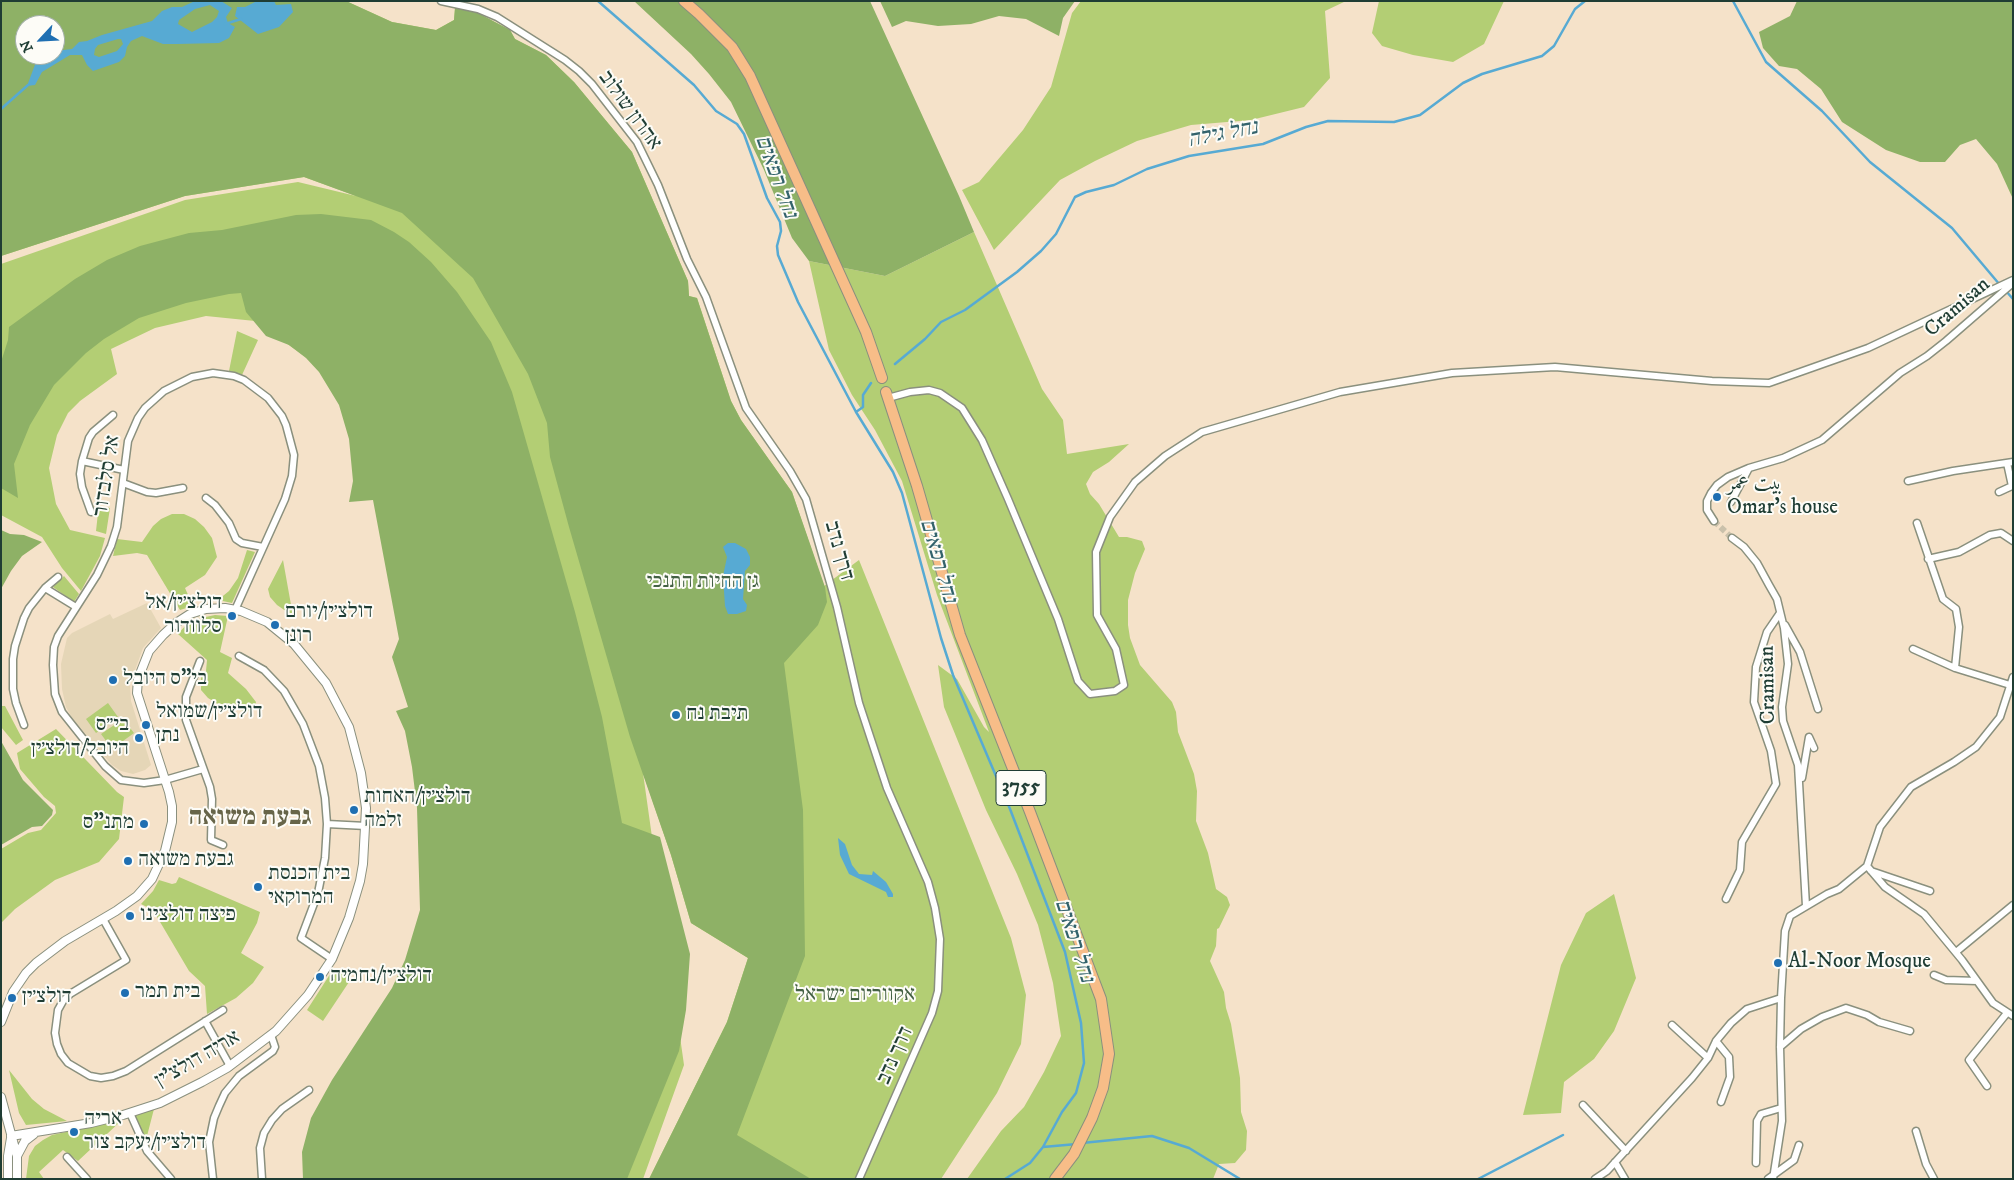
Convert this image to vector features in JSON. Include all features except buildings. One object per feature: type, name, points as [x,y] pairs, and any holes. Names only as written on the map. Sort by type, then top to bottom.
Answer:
[{"type":"main road","points":[[684,1],[732,47],[750,76],[866,332],[882,378]]},
{"type":"main road","name":"3755","points":[[887,395],[917,486],[960,635],[1030,812],[1101,1000],[1109,1054],[1103,1088],[1092,1118],[1074,1154],[1055,1179]]},
{"type":"street","name":"אהרון שולוב","points":[[441,1],[478,9],[497,16],[557,54],[592,84],[637,142],[658,185],[687,259],[713,315]]},
{"type":"street","points":[[887,395],[929,390],[940,393],[962,408],[982,440],[1015,516],[1058,619],[1078,681],[1090,694],[1115,692],[1124,685],[1116,649],[1096,615],[1096,552],[1110,517],[1135,482],[1165,456],[1202,432],[1340,392],[1452,373],[1555,367],[1712,381],[1769,383],[1868,348],[2013,282]]},
{"type":"street","name":"Cramisan","points":[[1714,521],[1707,510],[1707,502],[1717,485],[1728,477],[1749,468],[1783,458],[1822,440],[1900,373],[1946,341],[2013,282]]},
{"type":"street","name":"דרך נדב","points":[[713,315],[746,408],[790,471],[806,498],[838,606],[859,703],[896,810],[928,882],[937,917],[940,939],[938,991],[932,1013],[859,1179]]},
{"type":"street","name":"אל סלבדור","points":[[203,769],[165,780],[144,783],[121,780],[105,766],[62,712],[54,687],[53,665],[54,647],[64,623],[97,575],[112,546],[117,527],[124,470],[132,428],[145,408],[164,391],[192,377],[213,373],[234,376],[262,392],[282,416],[290,435],[294,455],[292,476],[285,499],[235,610]]},
{"type":"street","points":[[90,512],[82,487],[80,474],[82,461],[89,438],[93,432],[113,415]]},
{"type":"street","points":[[82,461],[124,470]]},
{"type":"street","points":[[1908,481],[2010,462],[2012,486],[1999,492]]},
{"type":"street","points":[[1731,502],[1749,468]]},
{"type":"street","points":[[123,483],[156,493],[183,488]]},
{"type":"street","points":[[206,498],[215,505],[229,523],[236,539],[242,543],[263,547]]},
{"type":"street","points":[[1917,523],[1943,599],[1956,609],[1960,627],[1955,668]]},
{"type":"street","points":[[1928,558],[1959,552],[1990,535],[2001,533],[2013,541]]},
{"type":"street","name":"Cramisan","points":[[1732,538],[1757,563],[1777,599],[1781,616],[1788,664],[1782,707],[1783,720],[1798,765],[1806,906]]},
{"type":"street","points":[[24,725],[13,689],[13,659],[24,618],[29,608],[45,588],[58,577]]},
{"type":"street","points":[[45,588],[76,607]]},
{"type":"street","name":"אריה דולצ'ין","points":[[1,1022],[13,992],[36,963],[137,896],[148,884],[165,851],[172,822],[172,806],[139,701],[138,679],[149,651],[162,634],[190,614],[216,608],[235,610],[254,616],[282,634],[294,644],[330,690],[342,711],[354,745],[364,792],[366,826],[360,881],[349,918],[332,959],[308,995],[271,1034],[230,1066],[181,1093],[130,1113],[91,1123],[12,1136]]},
{"type":"street","points":[[1726,899],[1740,870],[1742,842],[1776,784],[1771,751],[1754,702],[1756,667],[1767,632],[1781,616],[1800,652],[1818,709]]},
{"type":"street","points":[[1912,649],[1955,668],[2010,685]]},
{"type":"street","points":[[239,656],[256,665],[275,680],[288,698],[303,724],[320,769],[326,798],[327,824],[322,876],[301,938],[332,959]]},
{"type":"street","points":[[200,661],[186,697],[186,720],[212,799],[211,840],[223,845]]},
{"type":"street","points":[[1774,1176],[1782,1121],[1781,998],[1790,916],[1838,890],[1869,869],[1880,827],[1911,787],[1954,762],[1976,746],[2000,717],[2013,677]]},
{"type":"street","points":[[1800,788],[1809,737],[1814,748]]},
{"type":"street","points":[[327,824],[366,826]]},
{"type":"street","points":[[1869,869],[1930,891]]},
{"type":"street","points":[[1869,869],[1885,887],[1924,914],[1956,952],[1993,1003],[2010,1014],[1969,1060],[1987,1086]]},
{"type":"street","points":[[1956,952],[2013,905]]},
{"type":"street","points":[[103,919],[126,960],[70,994],[63,1001],[58,1010],[55,1034],[61,1054],[68,1063],[90,1076],[100,1078],[113,1076],[126,1071],[223,1010]]},
{"type":"street","points":[[1934,975],[1946,980],[1977,982]]},
{"type":"street","points":[[1595,1179],[1610,1168],[1626,1151],[1708,1058],[1716,1041],[1731,1023],[1747,1009],[1781,998]]},
{"type":"street","points":[[1780,1046],[1801,1029],[1827,1014],[1846,1008],[1867,1015],[1879,1022],[1910,1031]]},
{"type":"street","points":[[205,1021],[230,1066]]},
{"type":"street","points":[[1672,1025],[1708,1058]]},
{"type":"street","points":[[213,1179],[209,1142],[216,1112],[225,1093],[239,1076],[273,1051],[275,1047],[271,1034]]},
{"type":"street","points":[[1716,1041],[1729,1057],[1730,1077],[1721,1102]]},
{"type":"street","points":[[262,1179],[260,1148],[264,1133],[282,1109],[309,1090]]},
{"type":"street","points":[[1,1098],[18,1156],[17,1179]]},
{"type":"street","points":[[1583,1104],[1626,1151]]},
{"type":"street","points":[[1756,1163],[1757,1121],[1761,1114],[1781,1108]]},
{"type":"street","points":[[130,1113],[147,1151],[171,1179]]},
{"type":"street","points":[[1916,1131],[1926,1164],[1934,1179]]},
{"type":"street","points":[[18,1156],[25,1141],[35,1132]]},
{"type":"street","points":[[8,1179],[8,1156],[12,1136]]},
{"type":"street","points":[[1768,1179],[1790,1165],[1794,1160],[1799,1144]]},
{"type":"street","points":[[67,1157],[87,1179]]},
{"type":"street","points":[[1615,1162],[1625,1179]]},
{"type":"street","points":[[1609,1179],[1610,1168]]},
{"type":"shaded area","points":[[147,603],[161,628],[143,648],[130,684],[131,701],[151,765],[145,770],[133,774],[121,771],[112,765],[72,718],[66,707],[62,689],[61,664],[67,638],[72,633],[110,614],[113,619]]},
{"type":"green space","name":"אקווריום ישראל","points":[[1,1],[346,1],[392,22],[436,30],[454,20],[455,8],[476,12],[510,30],[515,39],[546,55],[574,82],[632,152],[688,281],[689,296],[697,298],[731,401],[741,420],[792,492],[824,586],[859,560],[1011,938],[1026,995],[1021,1044],[997,1093],[941,1179],[649,1179],[727,1022],[748,958],[691,923],[671,855],[643,773],[684,1065],[643,1179],[307,1179],[403,998],[444,847],[362,397],[255,321],[206,316],[155,328],[111,349],[117,374],[80,401],[68,413],[57,435],[49,468],[56,504],[70,530],[105,538],[100,556],[81,591],[62,568],[42,537],[1,515],[1,264],[185,200],[298,182],[356,196],[304,177],[185,196],[1,256]]},
{"type":"green space","name":"גן החיות התנכי","points":[[1,1],[346,1],[392,22],[436,30],[454,20],[455,8],[476,12],[510,30],[515,39],[546,55],[574,82],[632,152],[688,281],[689,296],[697,298],[731,401],[741,420],[792,492],[825,587],[827,602],[818,625],[784,663],[803,810],[805,956],[737,1135],[811,1179],[649,1179],[727,1022],[748,958],[691,923],[671,855],[630,737],[569,527],[550,457],[547,423],[528,374],[473,278],[402,213],[304,177],[185,196],[1,256]]},
{"type":"green space","points":[[634,1],[870,1],[974,232],[885,276],[809,261],[792,238],[764,170],[731,102],[691,54]]},
{"type":"green space","points":[[880,1],[1075,1],[1063,18],[1059,36],[1026,19],[999,16],[971,24],[938,26],[906,21],[892,27]]},
{"type":"green space","points":[[1081,1],[1346,1],[1325,11],[1330,78],[1304,107],[1251,120],[1191,125],[1137,141],[1060,180],[994,250],[962,190],[979,182],[1023,130],[1051,87],[1072,13]]},
{"type":"green space","points":[[1379,1],[1504,1],[1484,44],[1453,62],[1413,55],[1382,46],[1372,33]]},
{"type":"green space","points":[[1797,1],[2013,1],[2013,199],[1997,164],[1976,139],[1960,145],[1945,162],[1920,162],[1886,150],[1842,122],[1821,89],[1797,69],[1779,66],[1763,48],[1759,32],[1790,16]]},
{"type":"green space","points":[[321,214],[371,220],[409,242],[431,262],[457,292],[491,342],[512,392],[575,612],[602,717],[622,823],[660,837],[690,954],[686,1010],[679,1051],[627,1179],[303,1179],[302,1152],[311,1118],[332,1080],[392,988],[405,960],[420,910],[417,808],[405,731],[396,711],[408,707],[392,657],[399,639],[373,500],[349,502],[353,481],[349,439],[339,405],[319,372],[306,358],[289,345],[266,336],[246,312],[241,293],[186,303],[139,318],[104,339],[86,353],[54,385],[30,425],[14,464],[18,498],[1,488],[1,362],[8,340],[9,327],[75,279],[107,260],[140,246],[189,233],[222,230],[296,215]]},
{"type":"green space","points":[[974,232],[1042,389],[1063,420],[1067,454],[1129,444],[1109,462],[1093,472],[1086,484],[1090,494],[1099,504],[1119,537],[1142,541],[1145,549],[1135,573],[1128,600],[1130,638],[1140,665],[1172,702],[1176,712],[1178,732],[1194,774],[1197,791],[1196,821],[1208,853],[1216,889],[1227,897],[1230,905],[1217,929],[1216,946],[1210,961],[1224,992],[1231,1024],[1240,1078],[1241,1112],[1247,1131],[1246,1150],[1235,1163],[1219,1164],[1213,1179],[967,1179],[1001,1131],[1024,1107],[1044,1072],[1061,1036],[1053,983],[1038,925],[1017,874],[986,810],[944,707],[938,665],[957,679],[984,727],[989,732],[937,595],[902,481],[875,430],[852,395],[829,350],[809,261],[885,276]]},
{"type":"green space","points":[[237,331],[258,340],[242,375],[229,371]]},
{"type":"green space","points":[[96,505],[110,508],[106,534],[96,531],[98,513]]},
{"type":"green space","points":[[172,514],[184,514],[195,519],[204,527],[212,538],[217,557],[205,575],[185,588],[193,606],[180,610],[147,555],[137,553],[113,556],[117,539],[142,542],[153,526],[161,519]]},
{"type":"green space","points":[[1,530],[10,534],[24,535],[42,542],[22,556],[1,589]]},
{"type":"green space","points":[[247,550],[255,552],[232,603],[218,600],[229,591],[238,578]]},
{"type":"green space","points":[[283,560],[293,616],[277,605],[270,597],[268,589]]},
{"type":"green space","points":[[64,576],[79,594],[74,602],[53,587]]},
{"type":"green space","points":[[215,615],[228,616],[220,652],[232,658],[228,673],[246,689],[256,702],[254,710],[243,712],[238,705],[229,711],[208,698],[201,690],[201,677],[206,671],[207,660],[178,634],[186,625],[201,618]]},
{"type":"green space","points":[[108,703],[118,717],[96,733],[86,719]]},
{"type":"green space","points":[[1,706],[5,706],[23,740],[16,745],[1,727]]},
{"type":"green space","points":[[123,719],[134,733],[112,749],[101,734]]},
{"type":"green space","points":[[56,729],[124,797],[119,839],[99,862],[55,880],[15,909],[1,923],[1,849],[28,833],[41,830],[56,813],[55,806],[44,797],[20,769],[17,753]]},
{"type":"green space","points":[[1,741],[23,780],[53,810],[52,815],[42,826],[32,827],[1,845]]},
{"type":"green space","points":[[179,877],[260,912],[257,923],[241,953],[264,967],[253,983],[236,998],[207,1014],[205,986],[189,971],[153,910],[141,904],[153,891],[159,880],[172,884],[176,883]]},
{"type":"green space","points":[[1614,894],[1636,978],[1614,1031],[1594,1059],[1564,1082],[1561,1113],[1523,1115],[1561,965],[1586,913]]},
{"type":"green space","points":[[334,968],[351,979],[323,1021],[307,1010]]},
{"type":"green space","points":[[9,1070],[32,1099],[44,1109],[67,1121],[26,1125],[19,1113]]},
{"type":"green space","points":[[154,1109],[147,1136],[143,1136],[133,1116]]},
{"type":"green space","points":[[122,1120],[78,1161],[63,1150],[39,1172],[44,1179],[26,1179],[29,1156],[35,1146],[43,1140],[52,1135]]},
{"type":"water","points":[[195,1],[221,1],[232,8],[226,17],[228,23],[235,27],[229,38],[219,43],[163,44],[142,36],[131,41],[125,56],[119,62],[93,71],[87,65],[82,55],[70,55],[65,58],[65,50],[72,49],[79,42],[152,21],[162,11],[172,7],[182,7]],"holes":[[[210,5],[219,11],[217,17],[212,22],[192,32],[178,24],[179,20],[195,9]],[[121,39],[123,44],[117,51],[99,57],[94,55],[98,45]]]},
{"type":"water","points":[[257,1],[274,1],[276,5],[291,4],[293,12],[279,27],[258,34],[235,16],[237,7],[245,7]]},
{"type":"water","points":[[35,65],[54,65],[42,72],[35,85],[27,86]]},
{"type":"water","points":[[728,543],[735,543],[746,549],[750,557],[750,565],[745,571],[743,599],[747,605],[746,611],[737,614],[728,614],[725,606],[723,576],[727,557],[723,547]]},
{"type":"water","points":[[838,838],[845,844],[852,865],[859,874],[872,875],[873,871],[886,882],[893,897],[888,897],[886,892],[849,874],[840,855]]},
{"type":"waterway","name":"נחל רפאים","points":[[598,1],[694,85],[716,111],[737,124],[744,134],[767,198],[780,222],[781,231],[777,246],[778,255],[798,302],[856,412],[893,472],[902,493],[941,638],[953,675],[1010,809],[1065,952],[1081,1023],[1084,1063],[1076,1093],[1062,1112],[1043,1147],[1030,1163],[1005,1179]]},
{"type":"waterway","name":"נחל גילה","points":[[895,364],[925,339],[941,322],[965,310],[1017,272],[1041,251],[1056,234],[1075,197],[1086,192],[1114,185],[1147,169],[1189,156],[1263,144],[1306,127],[1328,121],[1394,122],[1420,115],[1463,83],[1482,74],[1542,56],[1554,46],[1575,9],[1585,1]]},
{"type":"waterway","points":[[1733,1],[1766,62],[1822,111],[1870,162],[1952,228],[2000,285]]},
{"type":"waterway","points":[[225,24],[241,19]]},
{"type":"waterway","points":[[1,109],[28,85]]},
{"type":"waterway","points":[[2006,291],[2013,299]]},
{"type":"waterway","name":"נחל גילה","points":[[856,412],[863,407],[863,395],[871,383]]},
{"type":"waterway","points":[[1478,1179],[1563,1135]]},
{"type":"waterway","points":[[1082,1143],[1152,1136],[1189,1148],[1240,1179]]},
{"type":"waterway","points":[[1043,1147],[1077,1144]]},
{"type":"tunnel","points":[[1714,521],[1732,538]]},
{"type":"place","name":"بيت عمر Omar's house","points":[[1717,497]]},
{"type":"place","name":"דולצ׳ין/אל סלוודור","points":[[232,616]]},
{"type":"place","name":"דולצ׳ין/יורם רונן","points":[[275,625]]},
{"type":"place","name":"בי\"ס היובל","points":[[113,680]]},
{"type":"place","name":"תיבת נח","points":[[676,715]]},
{"type":"place","name":"דולצ׳ין/שמואל נתן","points":[[146,725]]},
{"type":"place","name":"בי״ס היובל/דולצ׳ין","points":[[139,738]]},
{"type":"place","name":"דולצ׳ין/האחות זלמה","points":[[354,810]]},
{"type":"place","name":"מתנ\"ס","points":[[144,824]]},
{"type":"place","name":"גבעת משואה","points":[[128,861]]},
{"type":"place","name":"בית הכנסת המרוקאי","points":[[258,887]]},
{"type":"place","name":"פיצה דולצינו","points":[[130,916]]},
{"type":"place","name":"Al-Noor Mosque","points":[[1778,963]]},
{"type":"place","name":"דולצ׳ין/נחמיה","points":[[320,977]]},
{"type":"place","name":"בית תמר","points":[[125,993]]},
{"type":"place","name":"דולצ׳ין","points":[[12,998]]},
{"type":"place","name":"אריה דולצ׳ין/יעקב צור","points":[[74,1132]]},
{"type":"district","name":"גבעת משואה","points":[[250,819]]}]
